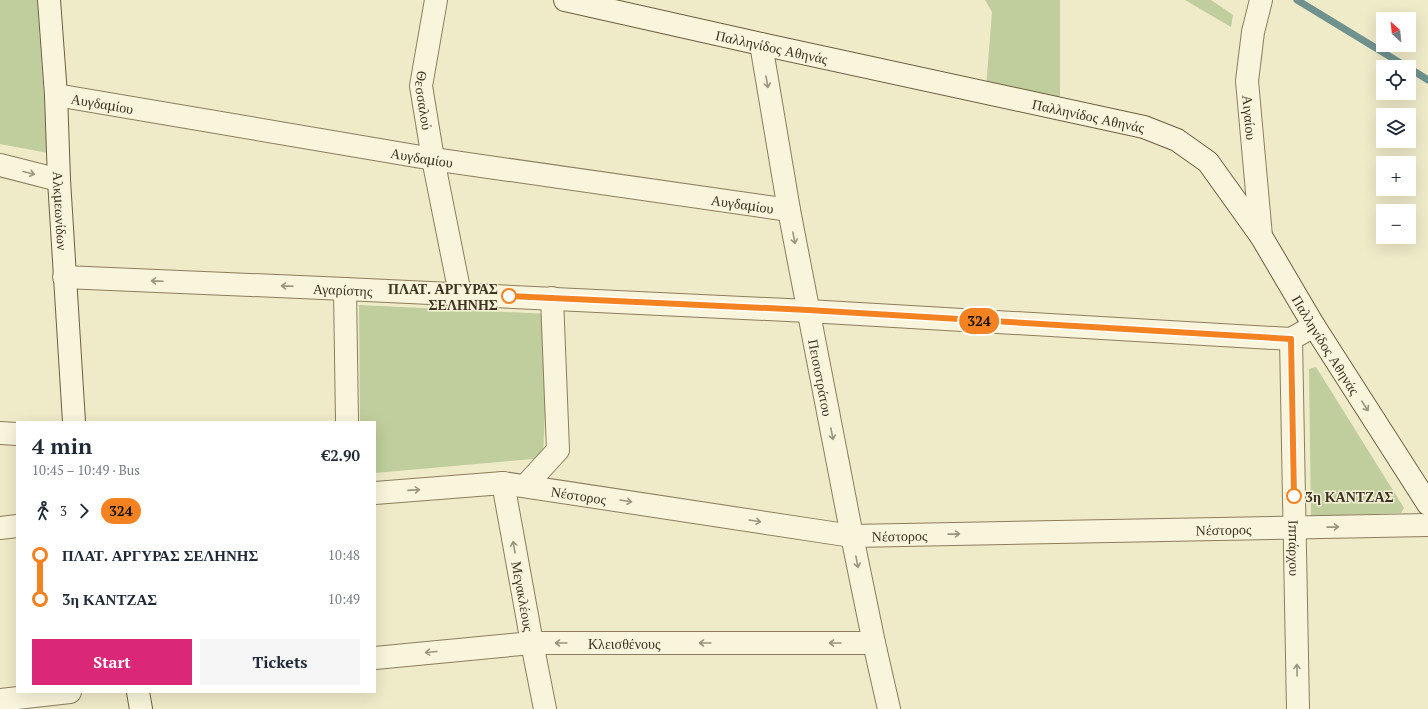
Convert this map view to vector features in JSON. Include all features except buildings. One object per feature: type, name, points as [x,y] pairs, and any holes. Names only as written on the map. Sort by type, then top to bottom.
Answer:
[{"type":"street","name":"Αλκμεωνίδων","points":[[49,0],[56,95],[64,277],[74,421]]},
{"type":"street","name":"Θεσσαλού","points":[[436,0],[421,86],[433,159],[460,294]]},
{"type":"street","name":"Παλληνίδος Αθηνάς","points":[[565,0],[1144,127],[1176,140],[1208,162],[1261,236],[1314,326],[1428,504]]},
{"type":"street","name":"Αιγαίου","points":[[1261,0],[1253,32],[1247,81],[1261,236]]},
{"type":"street","name":"Πεισιστράτου","points":[[760,44],[808,310],[852,536],[889,709]]},
{"type":"street","name":"Αυγδαμίου","points":[[56,95],[433,159],[789,210]]},
{"type":"street","points":[[0,165],[59,180]]},
{"type":"street","name":"Αγαρίστης","points":[[64,277],[808,310],[1291,339]]},
{"type":"street","points":[[345,289],[347,421]]},
{"type":"street","points":[[525,486],[558,450],[552,298]]},
{"type":"street","points":[[1291,339],[1314,326]]},
{"type":"street","name":"Ιππάρχου","points":[[1291,339],[1298,709]]},
{"type":"street","points":[[0,433],[16,434]]},
{"type":"street","name":"Νέστορος","points":[[376,492],[502,483],[852,536],[1428,525]]},
{"type":"street","name":"Μεγακλέους","points":[[502,483],[545,709]]},
{"type":"street","points":[[0,528],[16,526]]},
{"type":"street","name":"Κλεισθένους","points":[[376,658],[532,644],[874,643]]},
{"type":"street","points":[[0,700],[61,693]]},
{"type":"street","points":[[138,693],[141,709]]},
{"type":"green space","points":[[0,0],[37,0],[48,153],[0,144]]},
{"type":"green space","points":[[985,0],[1060,0],[1060,99],[986,88],[992,12]]},
{"type":"green space","points":[[1185,0],[1211,0],[1233,15],[1231,27]]},
{"type":"green space","points":[[359,305],[549,314],[543,458],[376,473],[376,421],[360,421]]},
{"type":"green space","points":[[1316,367],[1404,508],[1401,513],[1311,516],[1309,369]]},
{"type":"waterway","points":[[1297,0],[1396,60]]},
{"type":"waterway","points":[[1416,72],[1428,80]]},
{"type":"bus line","name":"324","points":[[509,296],[808,310],[1291,339],[1294,496]]},
{"type":"place","name":"ΠΛΑΤ. ΑΡΓΥΡΑΣ ΣΕΛΗΝΗΣ","points":[[509,296]]},
{"type":"place","name":"3η ΚΑΝΤΖΑΣ","points":[[1294,496]]}]
